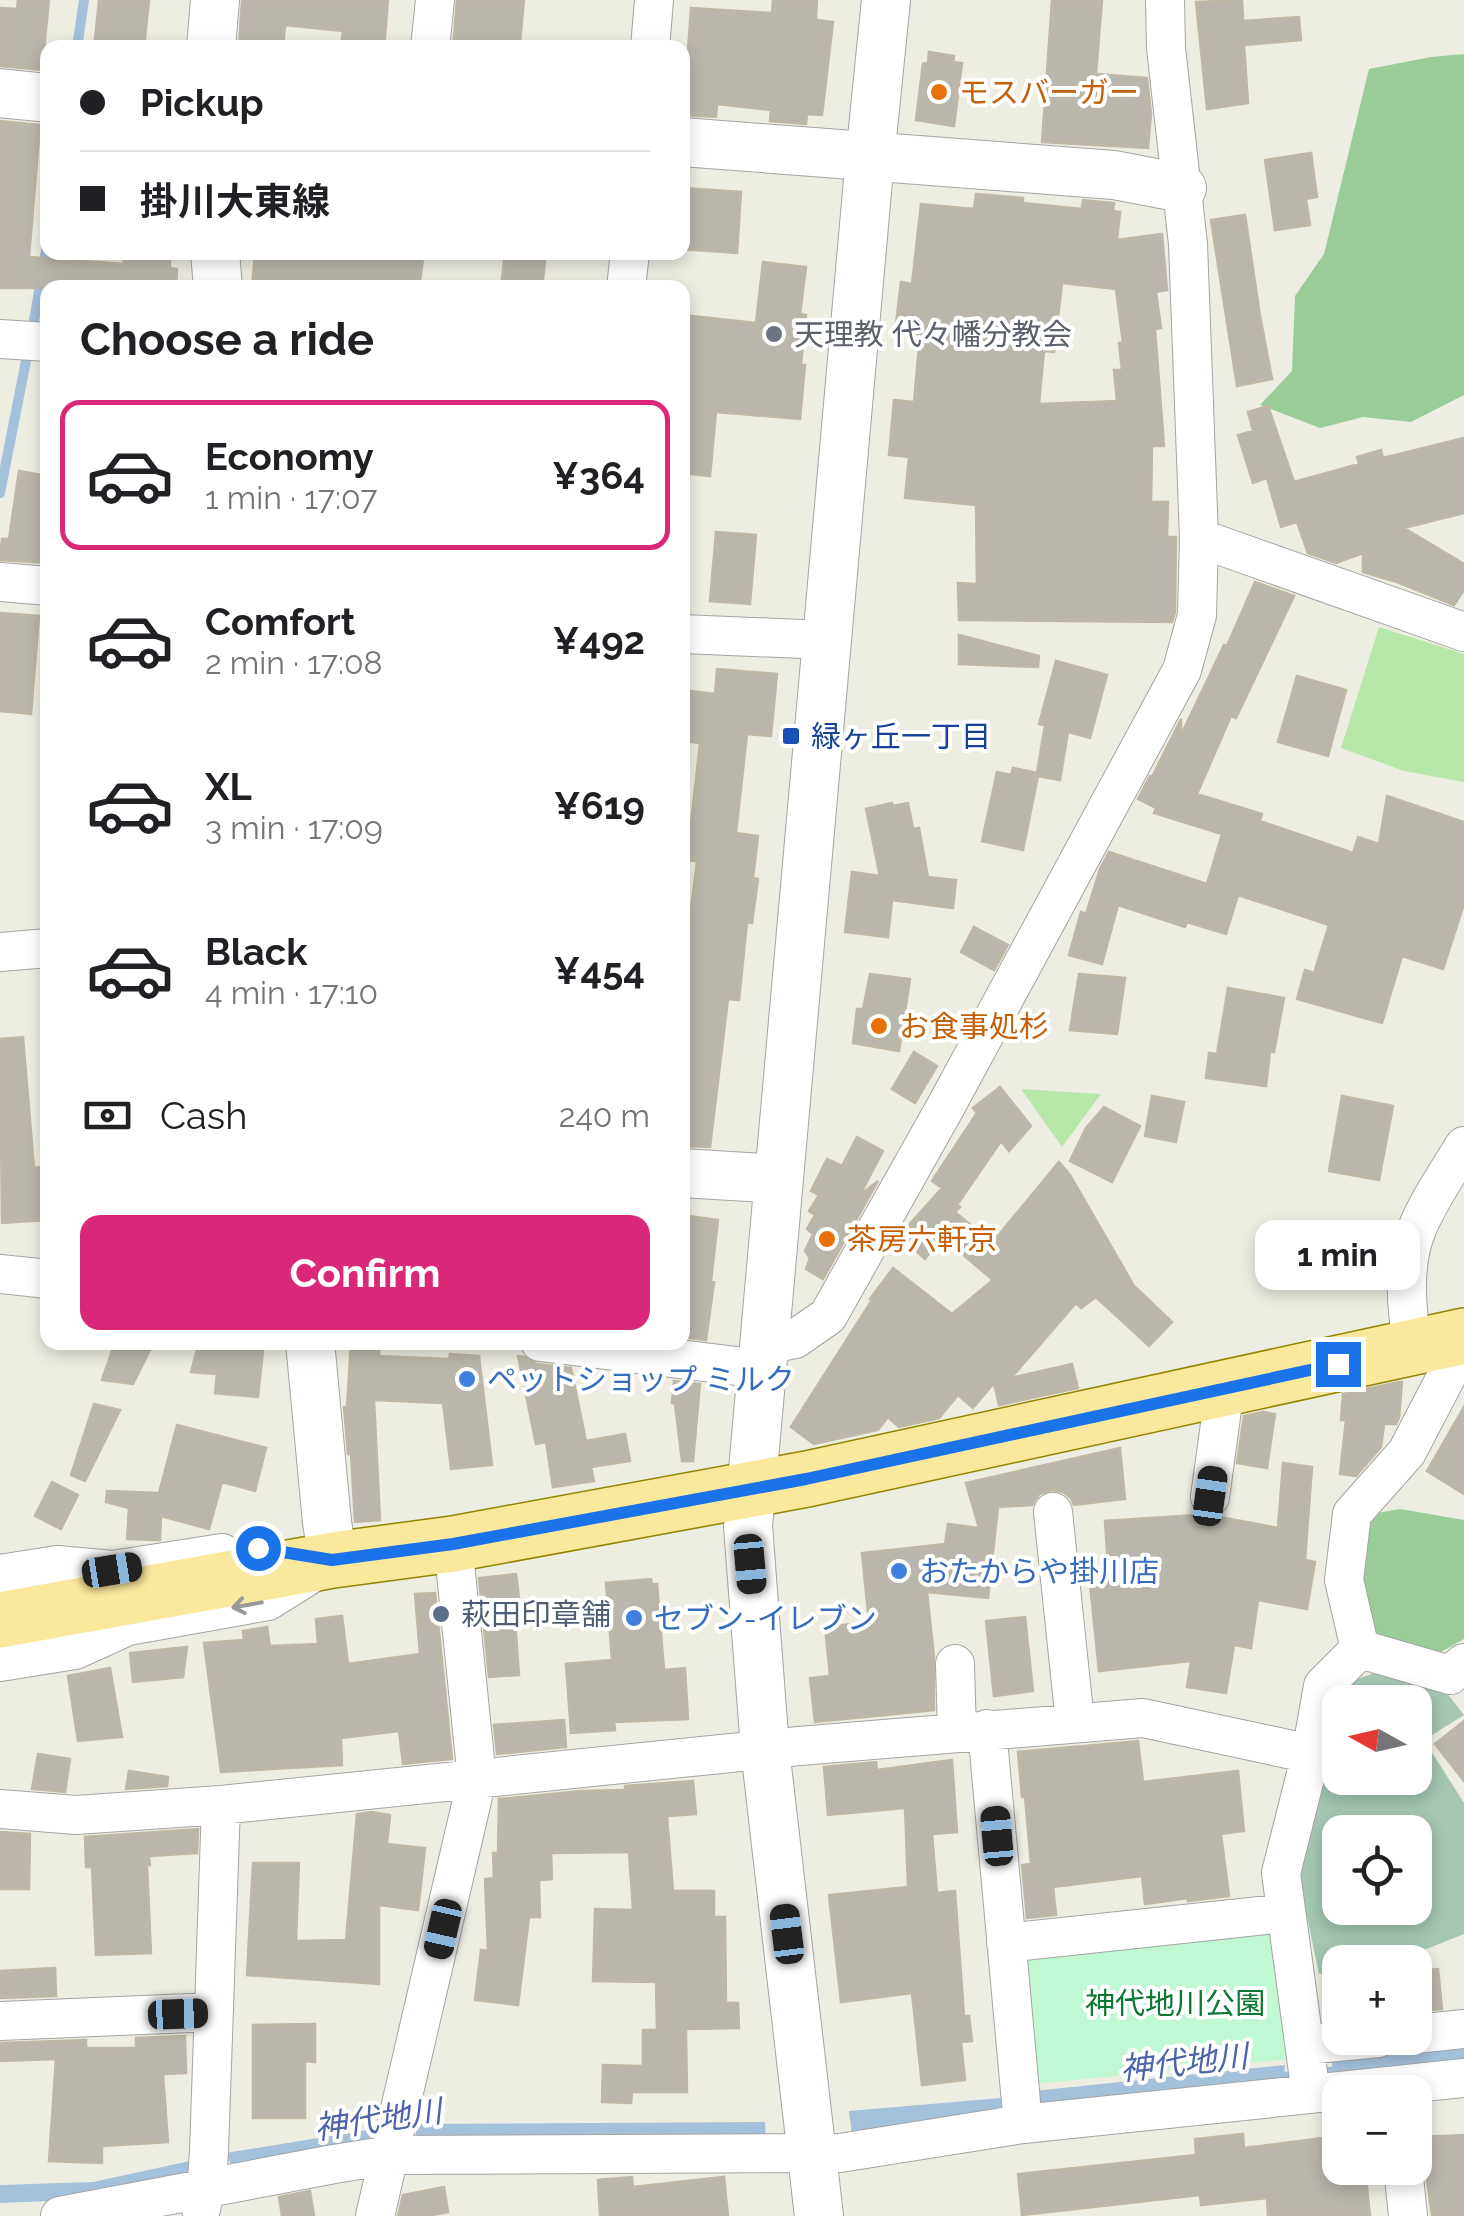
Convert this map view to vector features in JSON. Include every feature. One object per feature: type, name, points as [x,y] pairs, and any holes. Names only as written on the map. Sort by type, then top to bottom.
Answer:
[{"type":"main road","points":[[0,1620],[332,1560],[453,1544],[806,1479],[1444,1340]]},
{"type":"street","points":[[211,40],[214,0]]},
{"type":"street","points":[[431,40],[434,0]]},
{"type":"street","points":[[651,40],[654,0]]},
{"type":"street","points":[[819,2216],[766,1749],[748,1526],[886,0]]},
{"type":"street","points":[[667,1350],[762,1356],[828,1316],[1182,670],[1197,614],[1198,538],[1188,244],[1166,48],[1165,0]]},
{"type":"street","points":[[0,93],[40,97]]},
{"type":"street","points":[[690,143],[1114,176],[1182,188]]},
{"type":"street","points":[[1198,538],[1464,632]]},
{"type":"street","points":[[1,582],[40,585]]},
{"type":"street","points":[[690,634],[827,640]]},
{"type":"street","points":[[0,952],[40,949]]},
{"type":"street","points":[[1360,1649],[1344,1580],[1352,1514],[1406,1452],[1458,1354],[1408,1309],[1409,1256],[1417,1228],[1464,1146]]},
{"type":"street","points":[[690,1172],[779,1178]]},
{"type":"street","points":[[0,1274],[40,1278]]},
{"type":"street","points":[[311,1350],[332,1560]]},
{"type":"street","points":[[1210,1496],[1225,1388]]},
{"type":"street","points":[[1053,1512],[1075,1722]]},
{"type":"street","points":[[375,2216],[477,1779],[453,1544]]},
{"type":"street","points":[[0,1574],[57,1565],[112,1570],[258,1548],[332,1560]]},
{"type":"street","points":[[0,1662],[76,1650],[128,1626],[268,1601],[332,1560]]},
{"type":"street","points":[[1360,1649],[1450,1675],[1464,1663]]},
{"type":"street","points":[[1308,2071],[1281,1873],[1324,1686],[1360,1649]]},
{"type":"street","points":[[955,1664],[972,1730],[1006,1943],[1022,2112]]},
{"type":"street","points":[[0,1809],[76,1815],[221,1805],[766,1749],[1143,1718],[1311,1754]]},
{"type":"street","points":[[206,2184],[221,1805]]},
{"type":"street","points":[[1006,1943],[1286,1913]]},
{"type":"street","points":[[0,2020],[214,2012]]},
{"type":"street","points":[[1432,2032],[1464,2028]]},
{"type":"street","points":[[60,2216],[394,2142],[840,2153],[1022,2112],[1308,2071],[1342,2055]]},
{"type":"street","points":[[1308,2071],[1328,2075]]},
{"type":"street","points":[[1432,2083],[1464,2078]]},
{"type":"street","points":[[1405,2185],[1408,2216]]},
{"type":"green space","points":[[1464,54],[1464,395],[1411,422],[1363,417],[1320,428],[1260,405],[1292,371],[1295,296],[1324,254],[1369,69]]},
{"type":"green space","points":[[1379,627],[1464,654],[1464,782],[1404,771],[1341,748]]},
{"type":"green space","points":[[1021,1089],[1101,1094],[1062,1147]]},
{"type":"green space","points":[[1400,1509],[1464,1520],[1464,1639],[1434,1656],[1360,1649],[1354,1517]]},
{"type":"green space","points":[[1374,1673],[1429,1685],[1345,1685]]},
{"type":"green space","points":[[1432,1686],[1443,1688],[1464,1715],[1432,1735]]},
{"type":"green space","points":[[1432,1753],[1464,1803],[1464,1934],[1432,1947],[1322,1945],[1319,1974],[1299,1878],[1322,1782],[1322,1795],[1432,1795]]},
{"type":"green space","name":"神代地川公園","points":[[1264,1925],[1276,1934],[1291,2059],[1033,2084],[1021,1962],[1029,1949]]},
{"type":"water","points":[[1464,2042],[1464,2066],[1333,2075],[1331,2057],[1432,2055],[1432,2046]]},
{"type":"water","points":[[1285,2065],[1283,2087],[1044,2109],[1034,2091]]},
{"type":"water","points":[[1001,2098],[1002,2115],[852,2135],[849,2111]]},
{"type":"water","points":[[765,2122],[766,2142],[418,2144],[414,2124]]},
{"type":"water","points":[[373,2129],[365,2151],[235,2174],[226,2153]]},
{"type":"water","points":[[190,2161],[185,2183],[95,2199],[0,2203],[0,2185],[93,2182]]},
{"type":"building","points":[[18,0],[49,0],[45,40],[40,40],[40,70],[0,66],[0,8],[17,9]]},
{"type":"building","points":[[99,0],[149,0],[145,40],[95,40]]},
{"type":"building","points":[[242,0],[388,0],[385,40],[342,40],[343,31],[285,25],[284,40],[240,40]]},
{"type":"building","points":[[457,0],[524,0],[520,40],[454,40]]},
{"type":"building","points":[[773,0],[817,0],[816,20],[833,22],[822,115],[807,114],[806,124],[770,121],[771,110],[717,104],[716,117],[690,115],[691,8],[772,13]]},
{"type":"building","points":[[1052,0],[1102,0],[1096,74],[1147,78],[1151,114],[1148,148],[1042,142]]},
{"type":"building","points":[[1242,0],[1243,21],[1299,17],[1301,40],[1244,45],[1248,103],[1207,109],[1196,2]]},
{"type":"building","name":"モスバーガー","points":[[929,52],[954,56],[953,62],[962,63],[954,126],[916,120],[923,64],[928,62]]},
{"type":"building","points":[[0,121],[40,125],[29,257],[124,264],[124,260],[170,260],[170,268],[177,269],[176,280],[40,280],[40,288],[0,288]]},
{"type":"building","points":[[1311,153],[1317,197],[1306,199],[1310,225],[1275,230],[1265,160]]},
{"type":"building","points":[[690,189],[741,192],[737,253],[690,250]]},
{"type":"building","points":[[976,194],[1082,209],[1083,200],[1114,203],[1113,211],[1120,212],[1117,240],[1162,234],[1167,290],[1156,292],[1161,328],[1155,329],[1164,446],[1152,446],[1151,502],[1168,502],[1167,537],[1176,537],[1172,622],[959,620],[958,583],[977,584],[976,505],[905,498],[909,457],[889,455],[894,400],[914,402],[920,335],[895,332],[901,282],[912,284],[921,204],[974,209]],"holes":[[[1062,283],[1116,289],[1123,343],[1119,343],[1122,370],[1114,370],[1117,401],[1039,404],[1044,351],[1054,352]]]},
{"type":"building","points":[[1245,215],[1272,379],[1237,386],[1211,220]]},
{"type":"building","points":[[254,260],[423,260],[420,280],[253,280]]},
{"type":"building","points":[[504,260],[545,260],[543,280],[502,280]]},
{"type":"building","points":[[763,262],[806,267],[800,314],[806,315],[800,419],[716,412],[710,476],[690,474],[690,316],[756,323]]},
{"type":"building","points":[[1268,406],[1294,482],[1359,464],[1357,457],[1381,450],[1383,458],[1464,438],[1464,513],[1404,528],[1464,564],[1464,590],[1454,605],[1363,572],[1363,553],[1336,563],[1308,553],[1297,522],[1281,527],[1267,478],[1253,483],[1238,435],[1253,431],[1248,412]]},
{"type":"building","points":[[19,471],[40,475],[40,562],[0,560],[2,539],[9,539]]},
{"type":"building","points":[[716,532],[756,535],[750,604],[710,601]]},
{"type":"building","points":[[1255,582],[1294,596],[1236,718],[1231,716],[1197,794],[1262,814],[1260,821],[1353,853],[1358,837],[1379,844],[1387,796],[1464,822],[1464,904],[1443,969],[1402,956],[1382,1023],[1297,999],[1305,970],[1314,973],[1329,925],[1238,895],[1226,934],[1187,922],[1185,927],[1118,905],[1102,964],[1069,955],[1081,912],[1086,914],[1109,852],[1207,884],[1222,834],[1154,813],[1156,808],[1138,799],[1181,719],[1181,735]]},
{"type":"building","points":[[0,613],[39,616],[31,714],[0,711]]},
{"type":"building","points":[[959,635],[1039,656],[1038,667],[959,664]]},
{"type":"building","points":[[1056,661],[1107,675],[1090,738],[1068,732],[1060,780],[1038,776],[1023,850],[982,841],[997,772],[1011,775],[1013,768],[1037,773],[1045,725],[1039,724]]},
{"type":"building","points":[[717,669],[777,674],[771,736],[747,734],[736,833],[758,836],[753,878],[758,879],[752,923],[747,922],[739,1000],[728,999],[710,1147],[690,1146],[690,917],[697,861],[690,861],[690,823],[700,743],[690,742],[690,691],[715,694]]},
{"type":"building","points":[[1297,676],[1346,690],[1328,756],[1278,742]]},
{"type":"building","points":[[908,803],[913,829],[919,828],[928,877],[956,880],[953,908],[892,900],[888,937],[845,932],[852,872],[880,876],[866,809]]},
{"type":"building","points":[[974,927],[1008,945],[994,970],[961,952]]},
{"type":"building","name":"お食事処杉","points":[[870,974],[910,979],[899,1051],[853,1043],[857,1009],[863,1009]]},
{"type":"building","points":[[1079,974],[1125,978],[1117,1034],[1070,1030]]},
{"type":"building","points":[[1228,988],[1284,998],[1274,1052],[1270,1051],[1266,1086],[1206,1078],[1209,1053],[1217,1054]]},
{"type":"building","points":[[23,1037],[34,1168],[40,1167],[40,1220],[2,1223],[0,1039]]},
{"type":"building","points":[[914,1052],[937,1066],[915,1103],[892,1089]]},
{"type":"building","points":[[1000,1087],[1031,1126],[1009,1151],[1001,1141],[955,1212],[992,1243],[1059,1162],[1134,1286],[1172,1322],[1149,1346],[1096,1297],[1081,1308],[1076,1303],[1011,1378],[1072,1364],[1078,1388],[999,1405],[994,1383],[973,1408],[958,1395],[939,1418],[899,1427],[888,1417],[878,1430],[814,1444],[791,1427],[893,1268],[952,1314],[993,1280],[942,1237],[925,1259],[899,1236],[942,1188],[932,1181],[977,1113],[973,1108]]},
{"type":"building","points":[[1152,1096],[1184,1102],[1176,1142],[1145,1136]]},
{"type":"building","points":[[1342,1096],[1393,1106],[1379,1180],[1329,1171]]},
{"type":"building","points":[[1104,1107],[1140,1126],[1112,1182],[1070,1161],[1086,1128]]},
{"type":"building","points":[[857,1137],[883,1151],[860,1195],[878,1181],[823,1279],[806,1269],[810,1258],[805,1251],[813,1234],[807,1229],[815,1215],[809,1211],[819,1195],[811,1191],[827,1159],[842,1166]]},
{"type":"building","points":[[690,1216],[718,1220],[706,1340],[690,1338]]},
{"type":"building","points":[[112,1350],[150,1350],[133,1384],[102,1380]]},
{"type":"building","points":[[197,1350],[263,1350],[258,1397],[215,1393],[217,1374],[191,1372]]},
{"type":"building","points":[[350,1350],[379,1350],[379,1356],[479,1356],[492,1465],[451,1469],[443,1403],[374,1400],[380,1520],[355,1522],[344,1407]]},
{"type":"building","points":[[518,1356],[537,1364],[571,1368],[586,1441],[625,1434],[630,1461],[591,1467],[594,1481],[553,1487],[546,1442],[536,1444]]},
{"type":"building","points":[[674,1381],[700,1384],[693,1461],[682,1461],[672,1403]]},
{"type":"building","points":[[1402,1382],[1399,1418],[1396,1424],[1384,1424],[1381,1447],[1356,1476],[1340,1474],[1346,1420],[1341,1420],[1343,1394]]},
{"type":"building","points":[[94,1404],[120,1410],[85,1481],[71,1475]]},
{"type":"building","points":[[1464,1407],[1464,1494],[1427,1471]]},
{"type":"building","points":[[1275,1414],[1267,1468],[1237,1463],[1244,1416]]},
{"type":"building","points":[[177,1425],[266,1448],[255,1491],[222,1482],[209,1529],[161,1516],[160,1540],[127,1539],[129,1508],[106,1502],[107,1491],[159,1493]]},
{"type":"building","points":[[1120,1448],[1125,1499],[1074,1505],[1063,1492],[1052,1490],[1039,1494],[1032,1505],[998,1507],[988,1598],[927,1592],[934,1657],[934,1710],[815,1722],[810,1678],[830,1676],[825,1627],[869,1622],[862,1553],[945,1544],[948,1524],[979,1528],[966,1483]]},
{"type":"building","points":[[1283,1463],[1312,1467],[1305,1560],[1315,1562],[1307,1609],[1258,1600],[1251,1648],[1234,1645],[1226,1693],[1187,1687],[1191,1661],[1099,1671],[1090,1584],[1109,1582],[1105,1521],[1197,1515],[1278,1528]]},
{"type":"building","points":[[52,1482],[78,1495],[61,1529],[35,1516]]},
{"type":"building","points":[[516,1574],[520,1606],[514,1607],[519,1675],[489,1677],[479,1578]]},
{"type":"building","points":[[651,1579],[652,1584],[657,1584],[664,1670],[685,1668],[688,1719],[614,1722],[615,1730],[571,1733],[566,1664],[612,1660],[606,1583]]},
{"type":"building","points":[[435,1593],[452,1759],[403,1764],[399,1731],[341,1738],[342,1765],[221,1772],[204,1643],[244,1640],[243,1631],[267,1627],[270,1646],[318,1644],[316,1619],[342,1616],[348,1664],[420,1654],[415,1594]]},
{"type":"building","points":[[1025,1617],[1033,1691],[994,1696],[986,1621]]},
{"type":"building","points":[[187,1647],[183,1677],[133,1682],[130,1653]]},
{"type":"building","points":[[110,1668],[122,1737],[78,1741],[68,1676]]},
{"type":"building","points":[[564,1720],[566,1747],[497,1754],[494,1725]]},
{"type":"building","points":[[1464,1721],[1464,1781],[1435,1744]]},
{"type":"building","points":[[1138,1741],[1143,1782],[1238,1771],[1244,1831],[1221,1834],[1229,1896],[1145,1904],[1142,1876],[1053,1887],[1056,1915],[1027,1918],[1022,1865],[1031,1864],[1018,1752]]},
{"type":"building","points":[[38,1754],[70,1759],[65,1792],[32,1789]]},
{"type":"building","points":[[952,1760],[957,1832],[932,1834],[937,1893],[955,1891],[964,2016],[969,2016],[972,2041],[961,2042],[965,2080],[922,2085],[912,1993],[841,2002],[829,1895],[908,1887],[905,1808],[828,1815],[824,1767],[876,1762],[877,1770]]},
{"type":"building","points":[[129,1771],[168,1777],[167,1786],[126,1789]]},
{"type":"building","points":[[693,1781],[696,1814],[667,1816],[673,1891],[714,1891],[714,1917],[725,1917],[726,2003],[738,2003],[739,2028],[686,2029],[687,2092],[632,2092],[631,2103],[602,2102],[603,2065],[643,2066],[643,2030],[657,2030],[656,1982],[593,1981],[595,1909],[633,1910],[629,1852],[551,1853],[552,1879],[539,1880],[540,1917],[529,1917],[518,2005],[475,2000],[481,1950],[488,1951],[485,1879],[494,1878],[499,1799]]},
{"type":"building","points":[[357,1814],[390,1815],[387,1844],[425,1848],[418,1910],[379,1905],[379,1984],[247,1975],[253,1863],[299,1863],[296,1941],[346,1940]]},
{"type":"building","points":[[198,1829],[197,1853],[149,1856],[151,1953],[96,1955],[92,1867],[86,1867],[85,1837]]},
{"type":"building","points":[[0,1832],[30,1834],[29,1889],[0,1889]]},
{"type":"building","points":[[55,1968],[56,1996],[0,1998],[0,1971]]},
{"type":"building","points":[[1438,1969],[1442,2009],[1432,2010],[1432,1970]]},
{"type":"building","points":[[315,2024],[315,2062],[305,2061],[305,2118],[253,2118],[253,2025]]},
{"type":"building","points":[[185,2036],[186,2073],[163,2074],[168,2142],[102,2146],[102,2163],[49,2161],[56,2059],[0,2061],[0,2043],[86,2040],[86,2048],[136,2048],[136,2038]]},
{"type":"building","points":[[1243,2134],[1244,2148],[1322,2138],[1322,2185],[1367,2185],[1370,2216],[1268,2216],[1267,2198],[1201,2205],[1200,2195],[1022,2215],[1018,2174],[1196,2155],[1195,2139]]},
{"type":"building","points":[[1464,2135],[1464,2216],[1432,2216],[1428,2185],[1432,2185],[1432,2136]]},
{"type":"building","points":[[632,2177],[633,2187],[724,2177],[728,2216],[600,2216],[598,2180]]},
{"type":"building","points":[[444,2187],[448,2212],[398,2216],[403,2195]]},
{"type":"building","points":[[310,2191],[314,2216],[282,2216],[279,2197]]},
{"type":"waterway","points":[[78,40],[84,0]]},
{"type":"waterway","points":[[41,280],[44,260]]},
{"type":"waterway","points":[[0,493],[40,285]]},
{"type":"waterway","name":"神代地川","points":[[1274,2078],[1346,2070]]},
{"type":"place","name":"モスバーガー","points":[[939,92]]},
{"type":"place","name":"天理教 代々幡分教会","points":[[774,334]]},
{"type":"place","name":"緑ヶ丘一丁目","points":[[791,736]]},
{"type":"place","name":"お食事処杉","points":[[879,1026]]},
{"type":"place","name":"茶房六軒京","points":[[827,1239]]},
{"type":"place","name":"ペットショップ ミルク","points":[[467,1379]]},
{"type":"place","name":"おたからや掛川店","points":[[899,1571]]},
{"type":"place","name":"萩田印章舗","points":[[441,1614]]},
{"type":"place","name":"セブン-イレブン","points":[[634,1618]]},
{"type":"route","points":[[258,1548],[332,1560],[453,1544],[806,1479],[1338,1364]]}]
